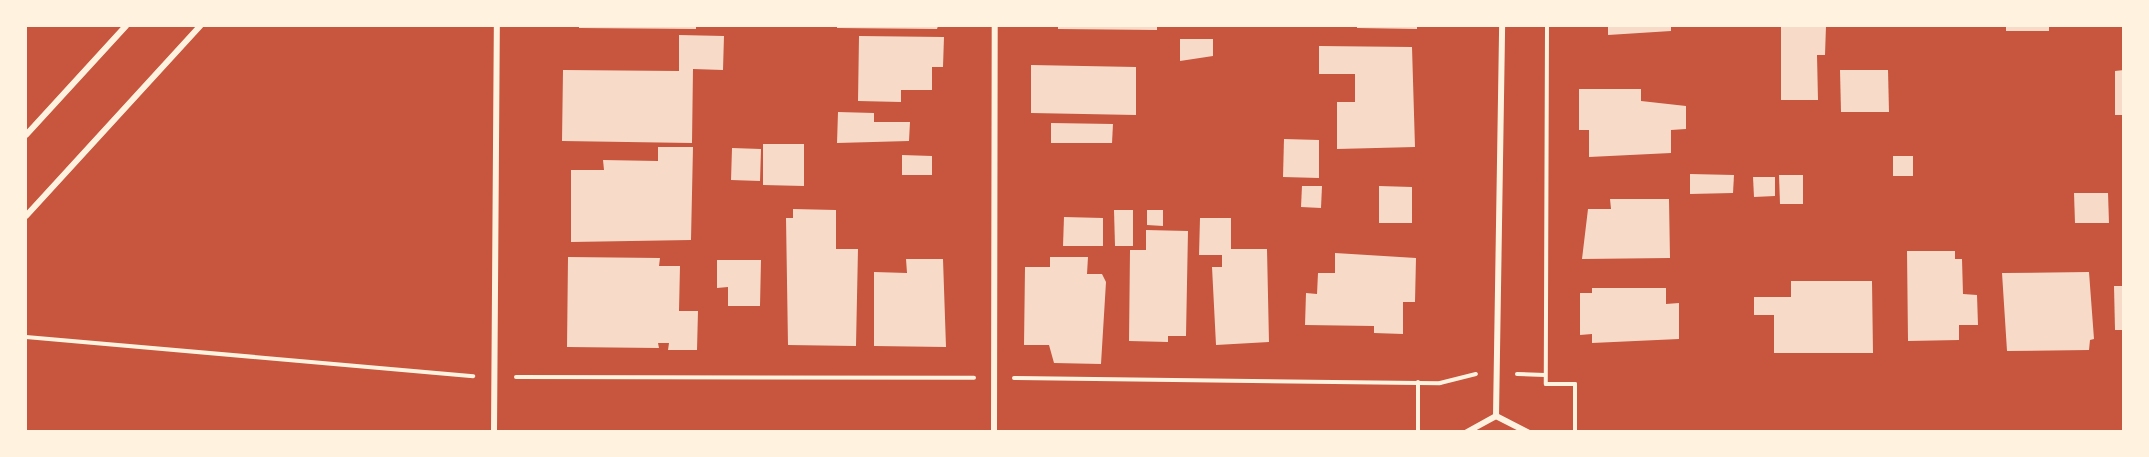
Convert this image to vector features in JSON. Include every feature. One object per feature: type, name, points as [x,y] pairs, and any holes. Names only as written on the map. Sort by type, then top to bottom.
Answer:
[{"type":"street","points":[[26,135],[126,26]]},
{"type":"street","points":[[26,216],[200,26]]},
{"type":"street","points":[[494,432],[497,26]]},
{"type":"street","points":[[994,432],[995,26]]},
{"type":"street","points":[[1496,416],[1502,26]]},
{"type":"street","points":[[1467,432],[1496,416]]},
{"type":"street","points":[[1496,416],[1528,432]]},
{"type":"path","points":[[1547,26],[1545,375],[1546,384],[1575,384],[1575,432]]},
{"type":"path","points":[[26,337],[469,376]]},
{"type":"path","points":[[1011,378],[1418,382],[1463,374]]},
{"type":"path","points":[[1533,374],[1545,375]]},
{"type":"path","points":[[521,377],[974,378]]},
{"type":"path","points":[[1418,382],[1418,432]]},
{"type":"building","points":[[579,26],[696,26],[696,29],[579,28]]},
{"type":"building","points":[[837,26],[938,26],[937,29],[837,28]]},
{"type":"building","points":[[1058,26],[1157,26],[1157,30],[1058,29]]},
{"type":"building","points":[[1357,26],[1417,26],[1417,29],[1357,28]]},
{"type":"building","points":[[1608,26],[1671,26],[1671,31],[1608,35]]},
{"type":"building","points":[[1781,26],[1826,26],[1825,55],[1817,55],[1818,100],[1781,100]]},
{"type":"building","points":[[2006,26],[2049,26],[2049,31],[2006,31]]},
{"type":"building","points":[[679,35],[724,36],[723,70],[693,69],[692,143],[562,141],[563,70],[679,71]]},
{"type":"building","points":[[859,36],[944,37],[943,67],[932,67],[932,90],[901,90],[901,102],[858,101]]},
{"type":"building","points":[[1180,39],[1213,39],[1213,56],[1180,61]]},
{"type":"building","points":[[1319,46],[1412,47],[1415,147],[1337,149],[1337,102],[1355,102],[1355,74],[1319,74]]},
{"type":"building","points":[[1031,65],[1136,67],[1136,115],[1031,113]]},
{"type":"building","points":[[1840,70],[1888,70],[1889,112],[1841,112]]},
{"type":"building","points":[[2124,70],[2124,115],[2115,115],[2115,71]]},
{"type":"building","points":[[1579,89],[1641,89],[1641,101],[1686,106],[1686,129],[1671,130],[1671,153],[1589,157],[1589,130],[1579,130]]},
{"type":"building","points":[[838,112],[874,113],[874,122],[910,122],[909,141],[837,143]]},
{"type":"building","points":[[1051,123],[1113,124],[1112,143],[1051,143]]},
{"type":"building","points":[[1284,139],[1319,140],[1319,178],[1283,177]]},
{"type":"building","points":[[763,144],[804,144],[804,186],[763,185]]},
{"type":"building","points":[[658,147],[693,147],[691,240],[571,242],[571,170],[604,170],[603,160],[658,161]]},
{"type":"building","points":[[732,148],[761,149],[760,181],[731,180]]},
{"type":"building","points":[[902,155],[932,156],[932,175],[902,175]]},
{"type":"building","points":[[1893,156],[1913,156],[1913,176],[1893,176]]},
{"type":"building","points":[[1690,174],[1734,175],[1733,193],[1690,194]]},
{"type":"building","points":[[1779,175],[1803,175],[1803,204],[1780,204]]},
{"type":"building","points":[[1753,177],[1775,177],[1775,196],[1754,197]]},
{"type":"building","points":[[1302,186],[1322,186],[1321,208],[1301,207]]},
{"type":"building","points":[[1379,186],[1412,187],[1412,223],[1379,223]]},
{"type":"building","points":[[2074,193],[2108,193],[2109,223],[2075,223]]},
{"type":"building","points":[[1610,199],[1669,199],[1670,258],[1582,259],[1588,209],[1611,209]]},
{"type":"building","points":[[793,209],[836,210],[836,249],[858,249],[856,346],[788,345],[786,218],[793,218]]},
{"type":"building","points":[[1114,210],[1133,210],[1133,246],[1115,246]]},
{"type":"building","points":[[1147,210],[1163,210],[1163,226],[1147,225]]},
{"type":"building","points":[[1064,217],[1103,218],[1103,246],[1063,246]]},
{"type":"building","points":[[1200,218],[1231,218],[1231,249],[1267,249],[1269,342],[1216,345],[1212,267],[1222,267],[1222,255],[1199,255]]},
{"type":"building","points":[[1146,230],[1188,231],[1186,336],[1168,336],[1168,342],[1129,341],[1130,250],[1146,250]]},
{"type":"building","points":[[1907,251],[1955,251],[1955,259],[1962,259],[1963,294],[1977,295],[1978,325],[1959,325],[1959,340],[1908,341]]},
{"type":"building","points":[[1335,253],[1416,258],[1415,302],[1403,302],[1403,334],[1374,333],[1374,326],[1305,325],[1306,293],[1317,294],[1318,273],[1335,273]]},
{"type":"building","points":[[568,257],[660,258],[659,266],[680,266],[679,311],[698,311],[697,350],[668,350],[669,343],[658,343],[659,348],[567,347]]},
{"type":"building","points":[[1050,257],[1088,257],[1087,274],[1102,274],[1106,282],[1101,364],[1054,363],[1049,345],[1024,345],[1025,267],[1050,267]]},
{"type":"building","points":[[906,259],[943,259],[946,347],[874,346],[874,272],[907,273]]},
{"type":"building","points":[[717,260],[761,260],[760,306],[728,306],[728,287],[717,288]]},
{"type":"building","points":[[2089,272],[2094,339],[2090,340],[2089,350],[2007,351],[2002,273]]},
{"type":"building","points":[[1791,281],[1872,281],[1873,353],[1774,353],[1774,315],[1754,315],[1754,297],[1791,297]]},
{"type":"building","points":[[2114,286],[2124,286],[2124,330],[2115,330]]},
{"type":"building","points":[[1592,288],[1666,288],[1666,304],[1679,303],[1679,339],[1592,343],[1592,334],[1580,335],[1580,293],[1592,293]]}]
